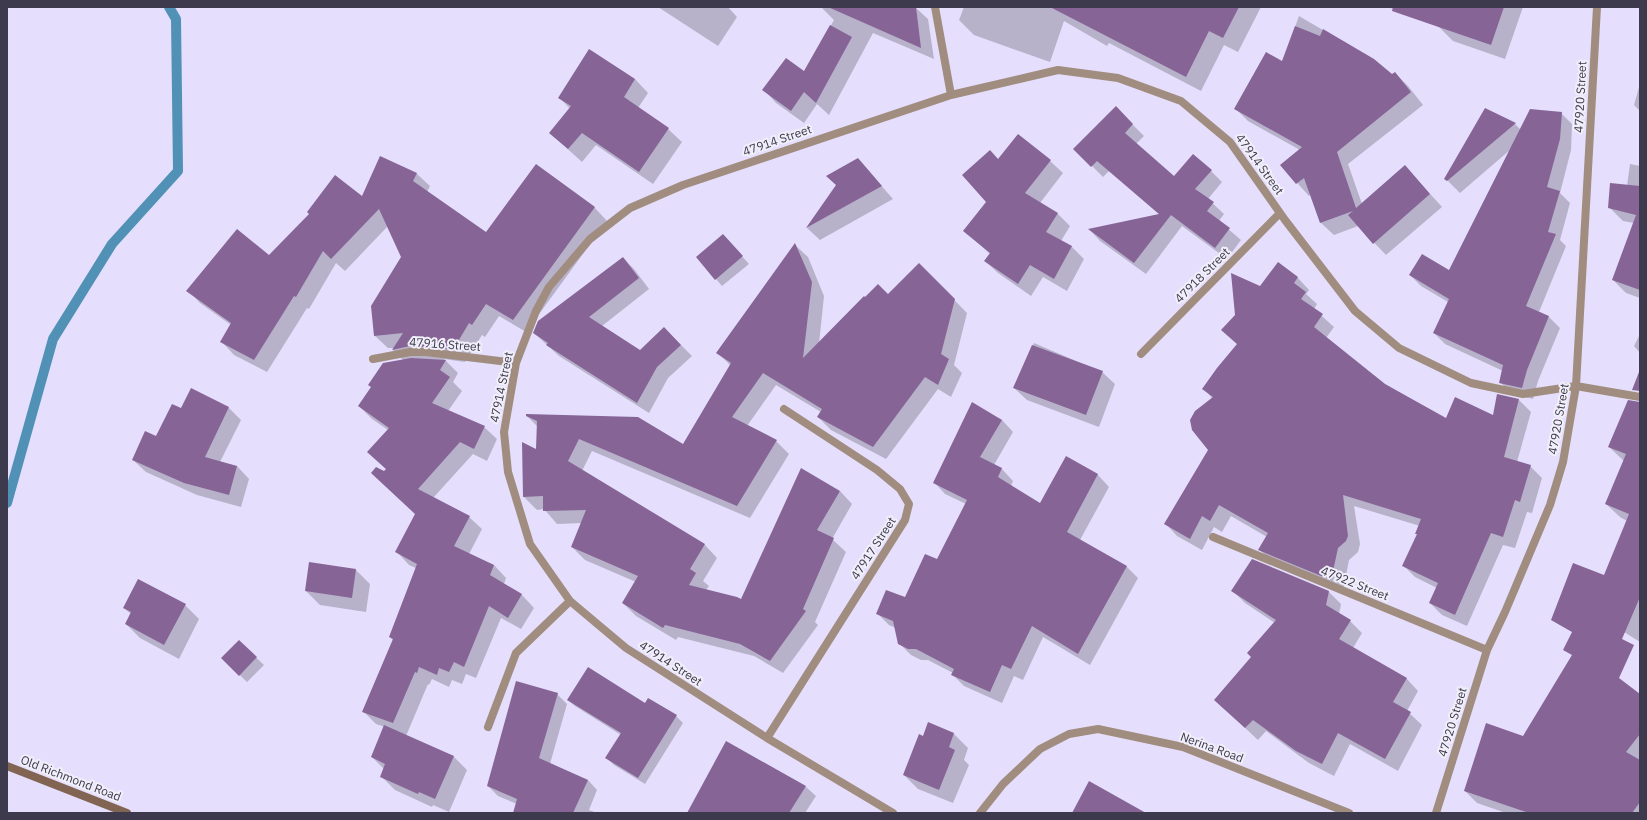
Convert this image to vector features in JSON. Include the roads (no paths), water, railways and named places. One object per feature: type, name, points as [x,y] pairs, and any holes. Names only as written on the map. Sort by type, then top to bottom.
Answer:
[{"type":"street","points":[[935,7],[951,95]]},
{"type":"street","name":"47920 Street","points":[[1436,813],[1487,650],[1505,612],[1550,505],[1562,462],[1576,386],[1597,7]]},
{"type":"street","name":"47914 Street","points":[[893,813],[768,738],[626,648],[570,601],[530,544],[508,472],[504,432],[516,363],[536,311],[549,287],[590,239],[630,208],[683,185],[951,95],[1058,70],[1118,78],[1180,101],[1230,142],[1280,213],[1355,311],[1399,348],[1471,383],[1523,394],[1576,386],[1640,397]]},
{"type":"street","name":"47918 Street","points":[[1141,354],[1280,213]]},
{"type":"street","name":"47916 Street","points":[[373,359],[410,352],[426,352],[516,363]]},
{"type":"street","name":"47917 Street","points":[[768,738],[905,520],[909,504],[900,489],[877,470],[784,409]]},
{"type":"street","name":"47922 Street","points":[[1213,537],[1487,650]]},
{"type":"street","points":[[488,727],[516,653],[570,601]]},
{"type":"street","name":"Nerina Road","points":[[980,813],[1003,784],[1040,749],[1069,734],[1098,729],[1183,747],[1348,813]]},
{"type":"street","name":"Old Richmond Road","points":[[7,766],[127,813]]},
{"type":"waterway","points":[[7,503],[53,339],[112,244],[178,171],[176,19],[169,7]]}]
